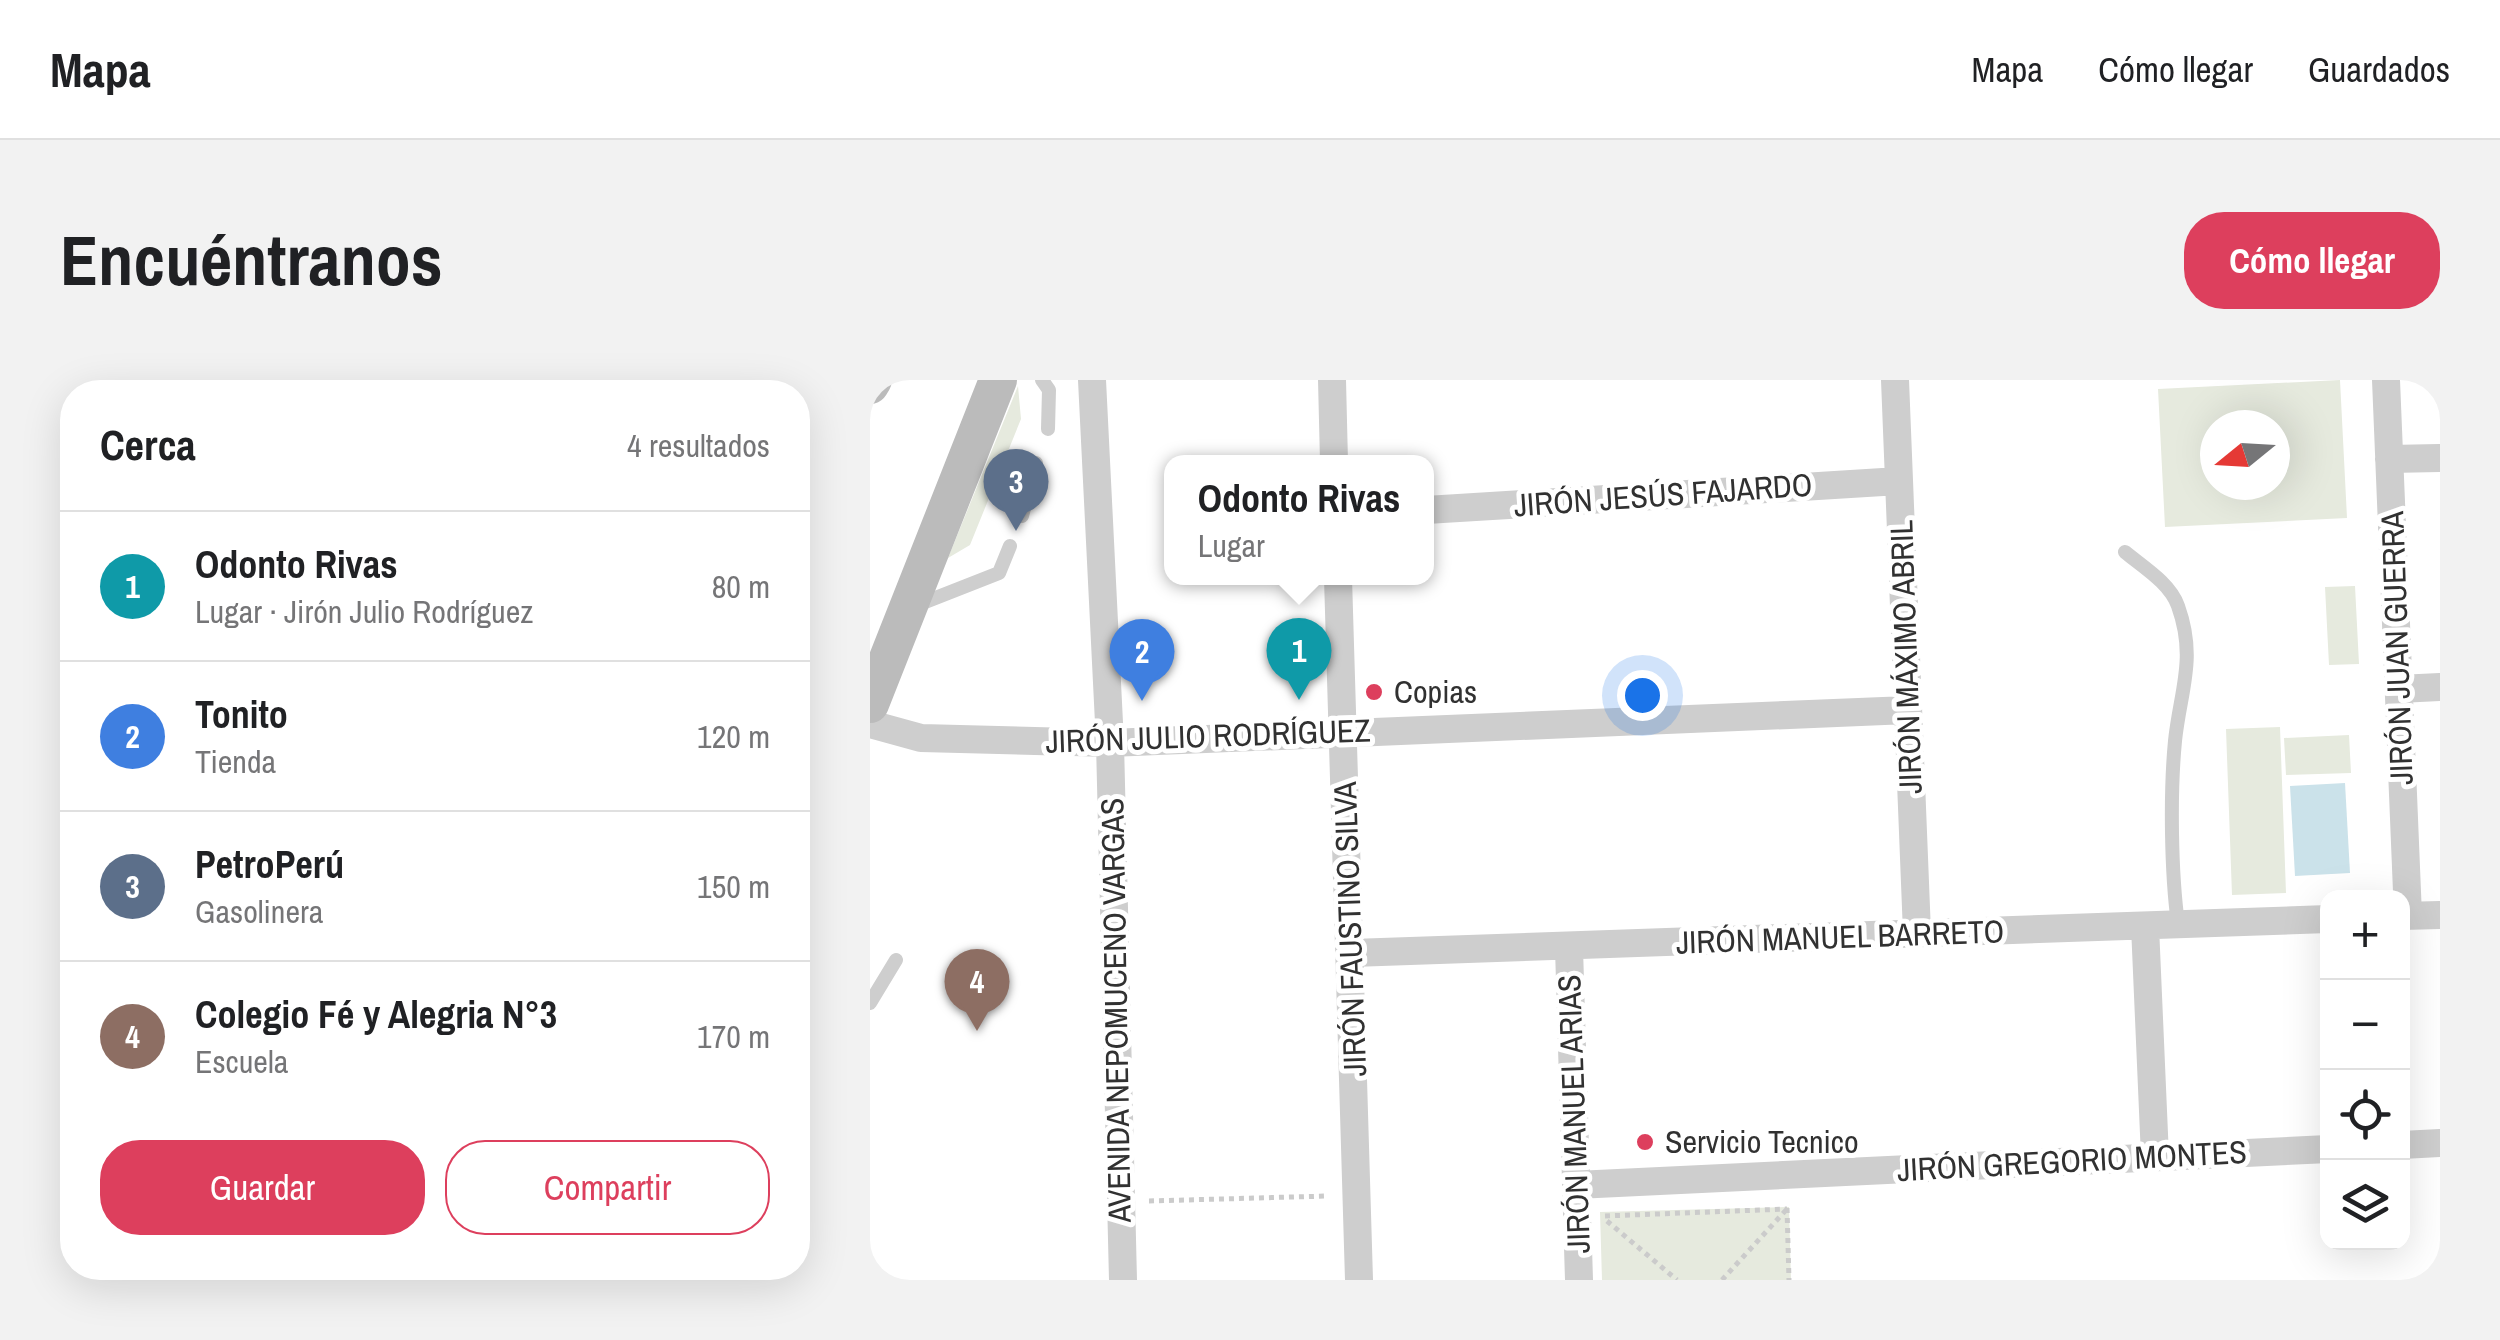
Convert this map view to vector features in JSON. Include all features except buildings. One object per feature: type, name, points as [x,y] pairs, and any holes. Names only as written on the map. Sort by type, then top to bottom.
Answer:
[{"type":"main road","points":[[870,704],[888,615],[998,380]]},
{"type":"street","name":"AVENIDA NEPOMUCENO VARGAS","points":[[1092,380],[1110,743],[1123,1280]]},
{"type":"street","points":[[1332,380],[1334,455]]},
{"type":"street","name":"JIRÓN MÁXIMO ABRIL","points":[[1895,380],[1917,933]]},
{"type":"street","name":"JIRÓN JUAN GUERRA","points":[[2386,380],[2404,890]]},
{"type":"street","points":[[2389,459],[2440,458]]},
{"type":"street","name":"JIRÓN JESÚS FAJARDO","points":[[1434,510],[1899,481]]},
{"type":"street","name":"JIRÓN FAUSTINO SILVA","points":[[1338,585],[1359,1280]]},
{"type":"street","points":[[2398,689],[2440,687]]},
{"type":"street","name":"JIRÓN JULIO RODRÍGUEZ","points":[[870,724],[921,738],[1110,743],[1908,710]]},
{"type":"street","points":[[2410,916],[2440,915]]},
{"type":"street","name":"JIRÓN MANUEL BARRETO","points":[[1352,953],[2320,919]]},
{"type":"street","points":[[2144,926],[2155,1156]]},
{"type":"street","name":"JIRÓN MANUEL ARIAS","points":[[1569,948],[1580,1280]]},
{"type":"street","points":[[2410,1145],[2440,1143]]},
{"type":"street","name":"JIRÓN GREGORIO MONTES","points":[[1576,1185],[2320,1148]]},
{"type":"lane","points":[[1042,380],[1048,390],[1048,429]]},
{"type":"lane","points":[[1022,516],[1036,462]]},
{"type":"lane","points":[[888,615],[1000,573],[1010,546]]},
{"type":"lane","points":[[2125,552],[2162,582],[2178,602],[2186,638],[2188,683],[2175,739],[2178,924]]},
{"type":"lane","points":[[870,1003],[896,960]]},
{"type":"path","points":[[1786,1174],[1789,1280]]},
{"type":"path","points":[[1121,1202],[1356,1196]]},
{"type":"path","points":[[1601,1216],[1787,1209]]},
{"type":"path","points":[[1722,1280],[1787,1209]]},
{"type":"path","points":[[1601,1216],[1602,1232]]},
{"type":"path","points":[[1601,1216],[1677,1280]]},
{"type":"shaded area","points":[[2340,380],[2347,518],[2165,527],[2158,389]]},
{"type":"shaded area","points":[[1018,386],[1021,419],[970,545],[948,558]]},
{"type":"shaded area","points":[[2355,586],[2359,664],[2329,665],[2325,587]]},
{"type":"shaded area","points":[[2280,727],[2286,893],[2232,895],[2226,729]]},
{"type":"shaded area","points":[[2349,735],[2351,773],[2286,775],[2284,738]]},
{"type":"shaded area","points":[[1789,1207],[1791,1280],[1602,1280],[1600,1212]]},
{"type":"water","points":[[2345,783],[2350,873],[2295,876],[2290,786]]},
{"type":"place","name":"PetroPerú","points":[[1016,531]]},
{"type":"place","name":"Copias","points":[[1374,692]]},
{"type":"place","name":"Odonto Rivas","points":[[1299,700]]},
{"type":"place","name":"Tonito","points":[[1142,701]]},
{"type":"place","name":"Colegio Fé y Alegria N°3","points":[[977,1031]]},
{"type":"place","name":"Servicio Tecnico","points":[[1645,1142]]}]
